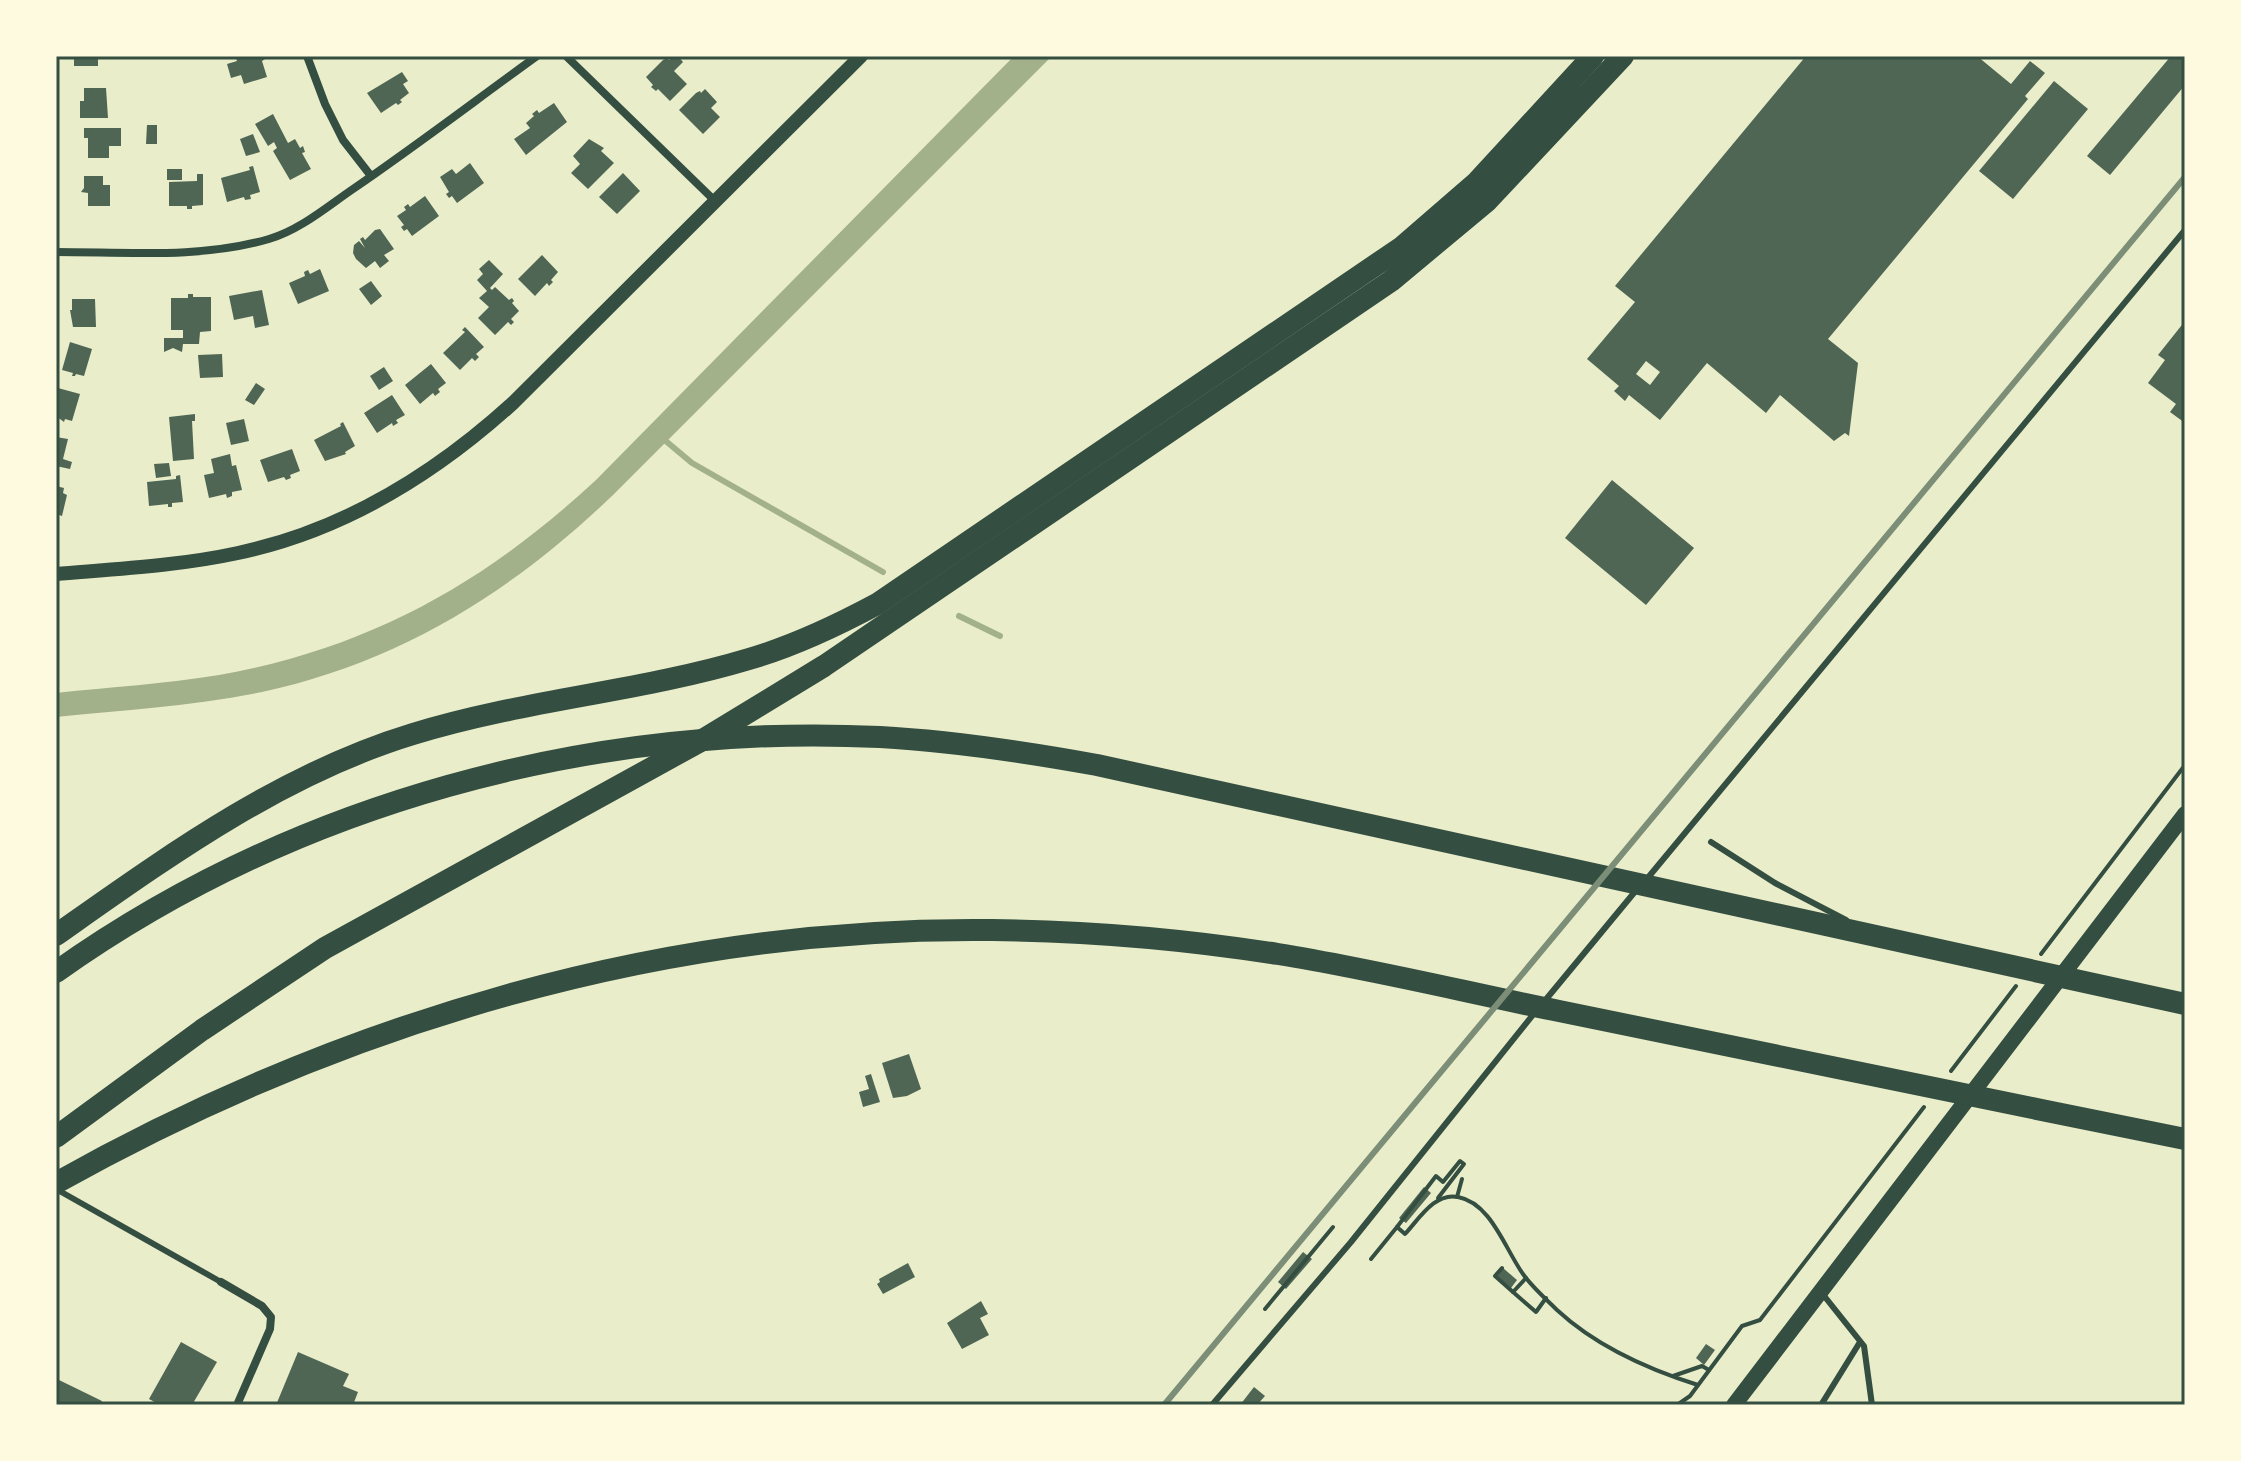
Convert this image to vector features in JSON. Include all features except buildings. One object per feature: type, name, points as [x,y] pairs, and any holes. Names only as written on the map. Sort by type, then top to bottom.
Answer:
[{"type":"highway","points":[[56,935],[244,809],[368,749],[496,712],[673,678],[752,659],[808,639],[877,604],[1402,247],[1477,182],[1593,56]]},
{"type":"highway","points":[[56,1136],[202,1030],[325,948],[692,746],[824,666],[1391,281],[1487,201],[1623,56]]},
{"type":"highway","points":[[56,972],[156,908],[281,846],[388,805],[520,767],[640,747],[756,738],[878,737],[971,745],[1075,761],[1173,781],[2185,1004]]},
{"type":"highway","points":[[56,1186],[99,1159],[252,1087],[394,1030],[512,992],[619,968],[754,944],[941,930],[1032,931],[1172,941],[1302,959],[2185,1139]]},
{"type":"highway","points":[[2161,999],[2185,996]]},
{"type":"main road","points":[[1734,1405],[2185,814]]},
{"type":"street","points":[[307,56],[343,140],[371,176]]},
{"type":"street","points":[[56,252],[194,251],[273,238],[371,176],[537,56]]},
{"type":"street","points":[[566,56],[715,201]]},
{"type":"street","points":[[56,574],[198,561],[281,542],[391,494],[455,453],[504,412],[861,56]]},
{"type":"street","points":[[221,1282],[262,1306],[271,1317],[270,1329],[237,1405]]},
{"type":"lane","points":[[1212,1405],[1351,1242],[1465,1098],[2185,230]]},
{"type":"lane","points":[[1711,842],[1793,893],[1890,939]]},
{"type":"lane","points":[[56,1186],[221,1282]]},
{"type":"lane","points":[[1821,1291],[1864,1346],[1872,1405]]},
{"type":"lane","points":[[1821,1405],[1860,1342]]},
{"type":"path","points":[[1371,1259],[1436,1176],[1443,1182],[1460,1161],[1464,1164],[1437,1200],[1405,1234],[1397,1227]]},
{"type":"path","points":[[1457,1197],[1462,1179]]},
{"type":"path","points":[[1437,1200],[1445,1196],[1471,1201],[1483,1212],[1526,1278],[1573,1324],[1643,1366],[1698,1385]]},
{"type":"path","points":[[1265,1309],[1333,1227]]},
{"type":"path","points":[[1502,1268],[1495,1276],[1536,1312],[1546,1298]]},
{"type":"path","points":[[1513,1292],[1526,1278]]},
{"type":"path","points":[[1671,1376],[1702,1366],[1709,1370]]},
{"type":"shaded area","points":[[1014,56],[1052,56],[613,495],[575,530],[494,592],[407,642],[313,679],[211,701],[56,717],[56,693],[219,675],[326,648],[422,606],[512,550],[596,480]]},
{"type":"waterway","points":[[661,437],[692,463],[883,572]]},
{"type":"waterway","points":[[959,616],[1000,636]]},
{"type":"railway","points":[[1164,1405],[2185,177]]}]
